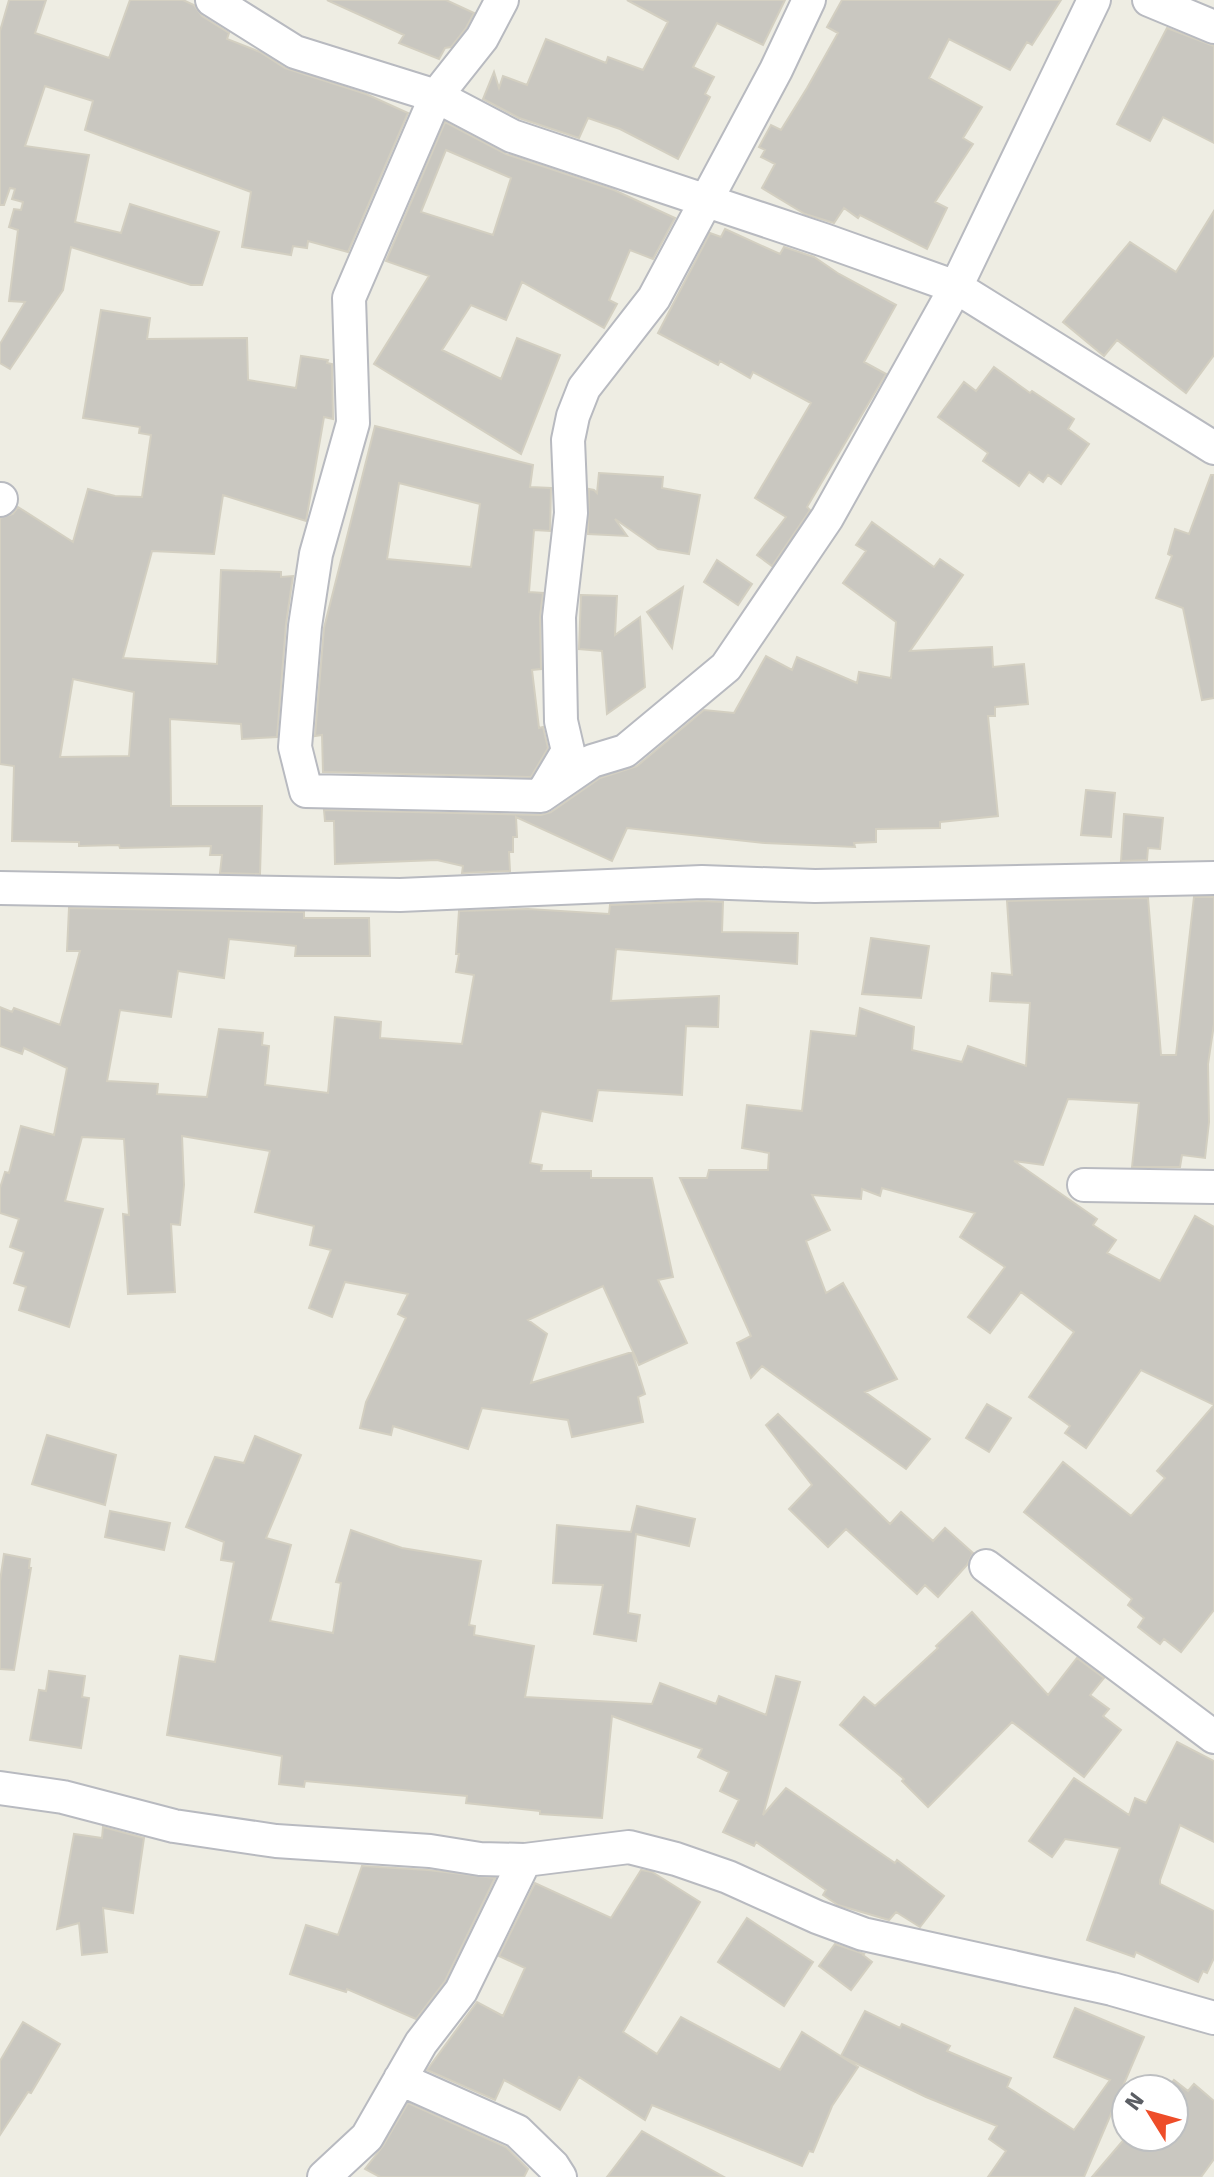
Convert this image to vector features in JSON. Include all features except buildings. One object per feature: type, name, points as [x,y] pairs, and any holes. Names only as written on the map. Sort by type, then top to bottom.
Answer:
[{"type":"street","points":[[502,0],[482,38],[436,96],[349,298],[353,423],[316,554],[305,626],[295,747],[306,791],[541,796],[592,761],[625,751],[726,667],[827,518],[956,287],[1094,0]]},
{"type":"street","points":[[541,796],[568,751],[561,721],[559,617],[571,513],[568,440],[573,416],[584,388],[654,298],[776,70],[809,0]]},
{"type":"street","points":[[1149,0],[1214,27]]},
{"type":"street","points":[[230,5],[295,52],[436,96],[512,136],[956,287],[1214,448]]},
{"type":"street","points":[[0,888],[400,895],[702,882],[815,886],[1214,878]]},
{"type":"street","points":[[1084,1185],[1214,1187]]},
{"type":"street","points":[[986,1566],[1214,1737]]},
{"type":"street","points":[[0,1788],[63,1797],[174,1826],[276,1841],[430,1851],[480,1859],[525,1860],[629,1847],[728,1877],[863,1934],[1098,1985],[1214,2018]]},
{"type":"street","points":[[324,2177],[367,2137],[421,2043],[461,1991],[525,1860]]},
{"type":"street","points":[[400,2079],[517,2131],[560,2177]]}]
